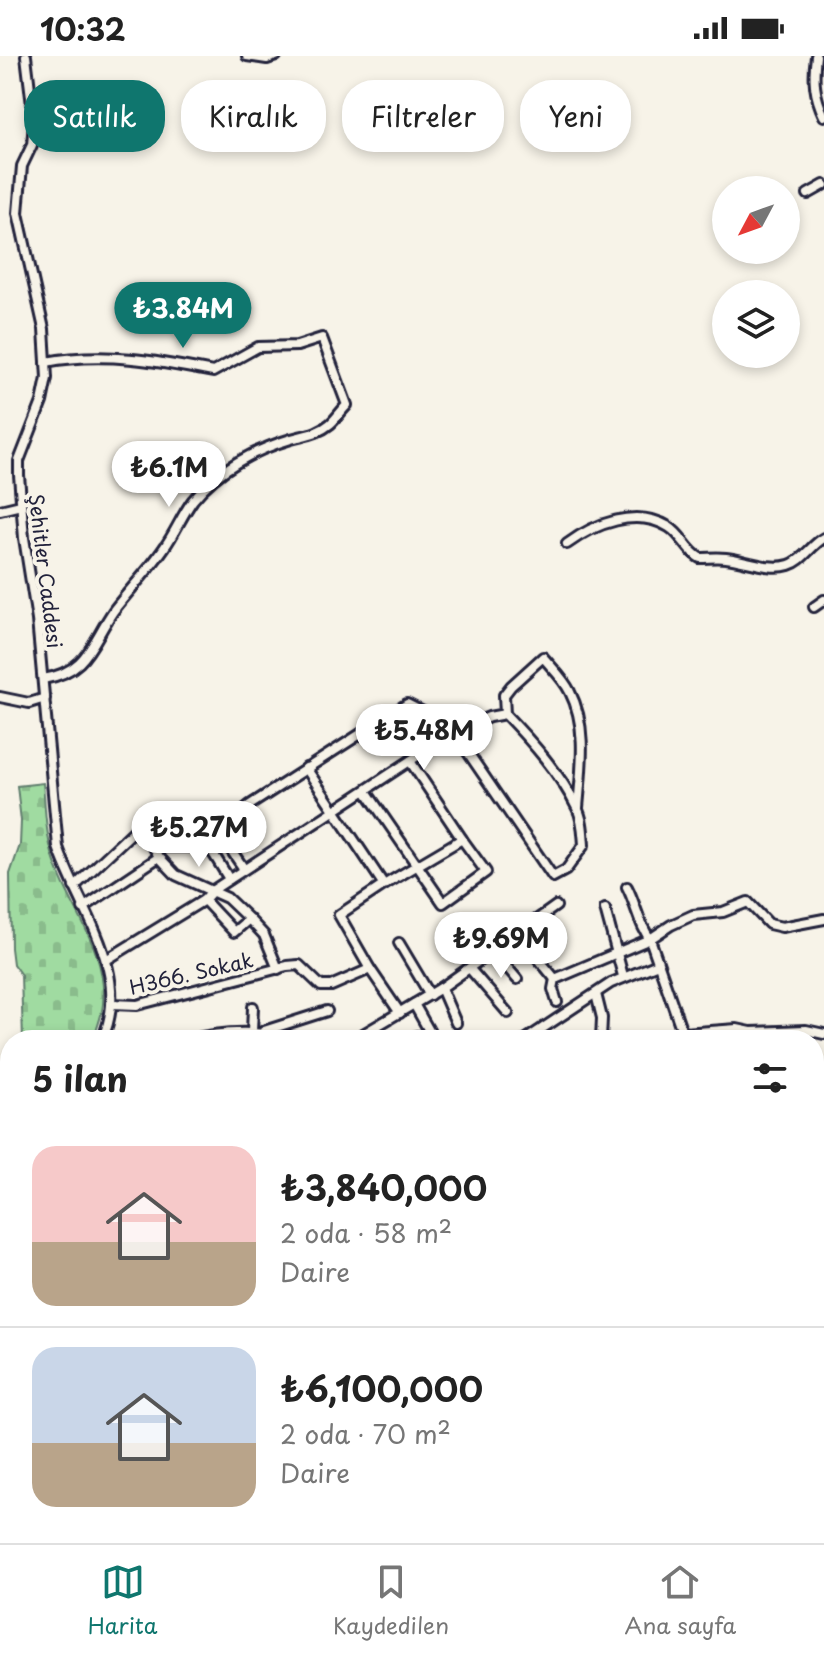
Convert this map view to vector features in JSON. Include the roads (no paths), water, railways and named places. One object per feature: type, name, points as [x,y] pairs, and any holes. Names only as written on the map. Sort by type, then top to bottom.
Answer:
[{"type":"street","name":"Şehitler Caddesi","points":[[26,56],[34,122],[32,145],[22,166],[18,213],[44,329],[47,378],[42,402],[19,461],[21,505],[37,620],[58,847],[106,960],[112,1004],[105,1030]]},
{"type":"street","points":[[247,56],[267,59],[276,56]]},
{"type":"street","points":[[816,56],[813,82],[824,116]]},
{"type":"street","points":[[808,194],[824,185]]},
{"type":"street","points":[[43,679],[71,671],[90,653],[116,608],[152,565],[191,502],[212,479],[257,453],[315,433],[332,423],[347,405],[322,338],[297,346],[258,347],[213,372],[162,362],[104,356],[79,356],[46,362]]},
{"type":"street","points":[[0,510],[21,505]]},
{"type":"street","points":[[567,544],[588,529],[606,522],[642,518],[669,527],[700,558],[724,558],[776,566],[800,560],[811,546],[824,538]]},
{"type":"street","points":[[814,607],[824,600]]},
{"type":"street","points":[[154,847],[208,845],[250,805],[407,704],[439,720],[454,732],[553,877],[566,870],[584,845],[578,809],[581,724],[569,691],[543,657],[504,695],[505,714],[536,746],[578,809]]},
{"type":"street","points":[[0,697],[29,703],[45,698]]},
{"type":"street","points":[[106,960],[204,900],[229,879],[454,732],[489,717],[505,714]]},
{"type":"street","points":[[366,791],[443,903],[486,872],[410,761]]},
{"type":"street","points":[[306,768],[384,885]]},
{"type":"street","points":[[74,887],[138,827],[176,875],[227,898],[249,919],[264,935],[278,969],[299,965],[321,986],[331,986],[370,969]]},
{"type":"street","points":[[221,835],[244,869]]},
{"type":"street","points":[[400,1013],[339,915],[462,839]]},
{"type":"street","points":[[208,845],[229,879]]},
{"type":"street","points":[[83,908],[159,857]]},
{"type":"street","points":[[627,887],[636,904],[641,926],[650,939],[682,1030]]},
{"type":"street","points":[[204,900],[234,932],[249,919]]},
{"type":"street","points":[[555,979],[650,939],[693,915],[723,912],[748,902],[769,924],[782,927],[824,919]]},
{"type":"street","points":[[370,1030],[470,969],[556,906]]},
{"type":"street","points":[[605,909],[623,976]]},
{"type":"street","points":[[518,934],[555,979]]},
{"type":"street","points":[[399,943],[430,995]]},
{"type":"street","points":[[494,952],[517,979]]},
{"type":"street","points":[[540,1030],[623,976],[658,964]]},
{"type":"street","name":"H366. Sokak","points":[[112,1004],[137,1005],[278,969]]},
{"type":"street","points":[[470,969],[508,1013]]},
{"type":"street","points":[[555,979],[553,989],[557,1002]]},
{"type":"street","points":[[441,988],[456,1023]]},
{"type":"street","points":[[596,994],[601,1030]]},
{"type":"street","points":[[414,1004],[429,1030]]},
{"type":"street","points":[[253,1007],[256,1030]]},
{"type":"street","points":[[263,1030],[327,1011]]}]
